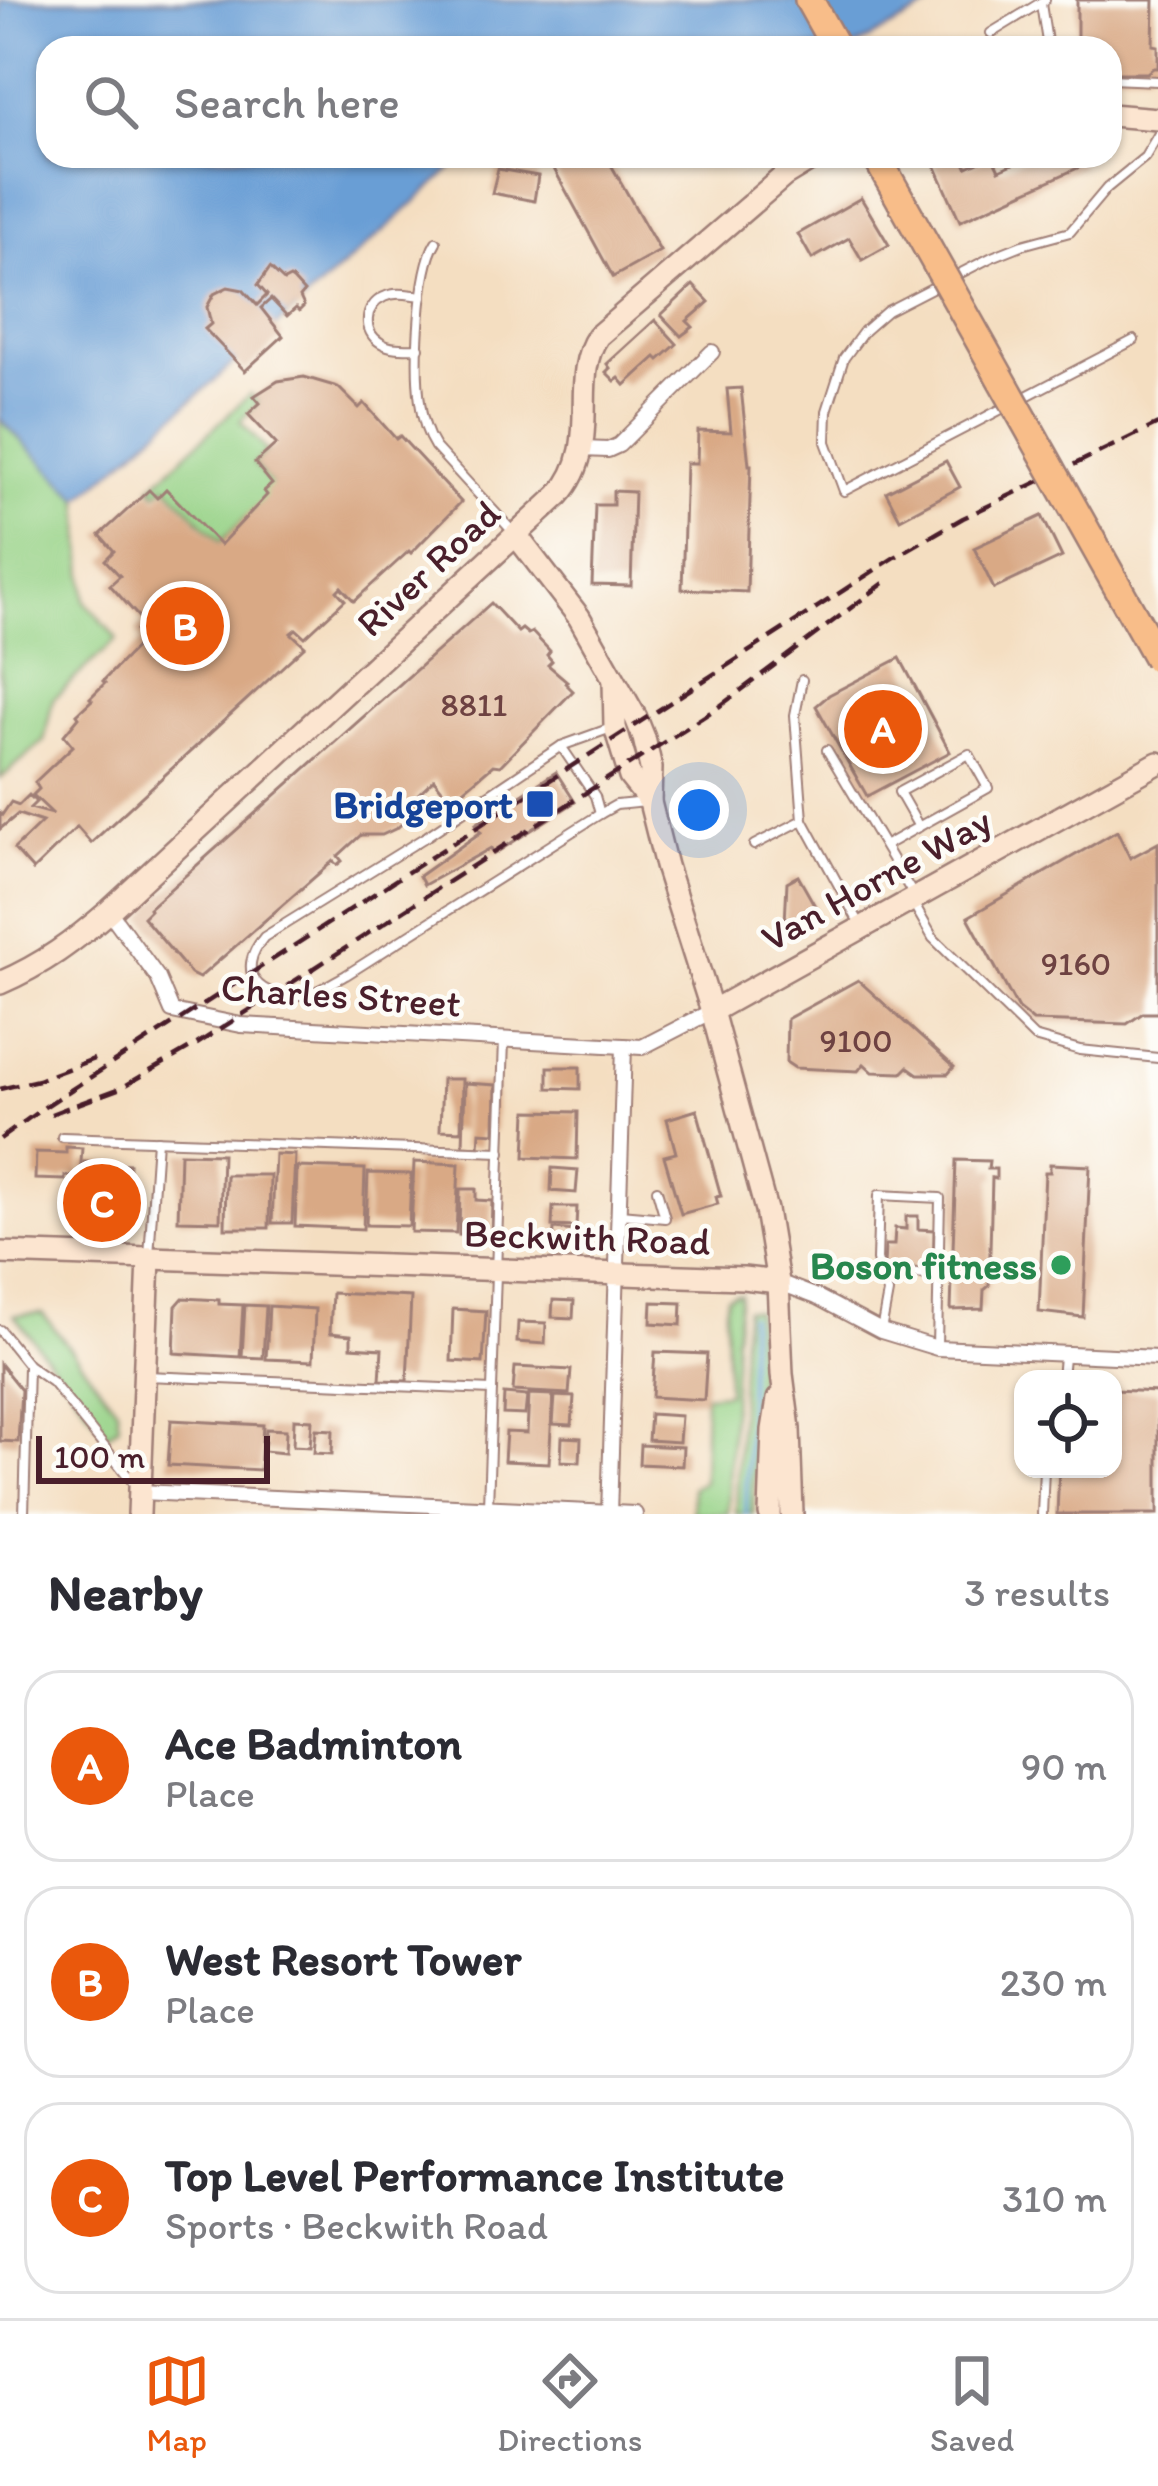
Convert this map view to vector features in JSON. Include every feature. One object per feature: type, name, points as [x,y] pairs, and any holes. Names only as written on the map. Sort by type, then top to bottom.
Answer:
[{"type":"highway","points":[[789,0],[809,36]]},
{"type":"highway","points":[[809,0],[829,36]]},
{"type":"highway","points":[[883,168],[1158,658]]},
{"type":"highway","points":[[903,168],[1158,624]]},
{"type":"street","points":[[1122,117],[1158,119]]},
{"type":"street","name":"River Road","points":[[0,983],[66,948],[109,911],[568,486],[582,449],[588,355],[598,336],[798,168]]},
{"type":"street","points":[[582,449],[608,450],[619,445],[712,352]]},
{"type":"street","points":[[516,536],[579,617],[644,738],[651,768],[650,802],[666,866],[712,1010],[765,1204],[778,1282],[792,1514]]},
{"type":"street","points":[[614,681],[615,727],[630,777],[650,802]]},
{"type":"street","name":"Van Horne Way","points":[[625,1046],[642,1047],[712,1010],[1158,763]]},
{"type":"street","name":"Charles Street","points":[[109,911],[158,978],[172,1011],[241,1025],[625,1046]]},
{"type":"street","points":[[610,1514],[625,1046]]},
{"type":"street","name":"Beckwith Road","points":[[0,1252],[743,1278],[778,1282],[881,1331],[937,1348],[1158,1358]]},
{"type":"street","points":[[149,1258],[140,1503],[635,1514]]},
{"type":"street","points":[[770,1514],[773,1430],[782,1374]]},
{"type":"lane","points":[[991,33],[1043,2],[1047,36]]},
{"type":"lane","points":[[1122,80],[1158,81]]},
{"type":"lane","points":[[1134,340],[844,491],[830,460],[825,427],[831,392],[854,343],[886,311],[1007,250],[1070,232],[1107,188],[1144,157],[1158,135]]},
{"type":"lane","points":[[436,242],[425,265],[422,296],[419,397],[427,434],[516,536]]},
{"type":"lane","points":[[420,348],[380,343],[372,335],[368,314],[389,295],[422,296]]},
{"type":"lane","points":[[802,680],[795,715],[803,820],[862,927]]},
{"type":"lane","points":[[615,727],[561,746],[264,937],[249,958],[251,977],[267,990],[297,996],[319,989],[600,814],[616,805],[650,802]]},
{"type":"lane","points":[[561,746],[595,796],[600,814]]},
{"type":"lane","points":[[827,750],[886,845],[933,938],[1034,1037],[1080,1050],[1158,1058]]},
{"type":"lane","points":[[886,845],[919,827],[988,788],[969,754],[899,791],[919,827]]},
{"type":"lane","points":[[754,845],[803,820]]},
{"type":"lane","points":[[488,1511],[504,1040]]},
{"type":"lane","points":[[62,1137],[501,1152]]},
{"type":"lane","points":[[149,1258],[157,1140]]},
{"type":"lane","points":[[620,1214],[665,1218],[657,1190]]},
{"type":"lane","points":[[881,1331],[888,1293],[878,1269],[879,1195],[940,1198],[937,1348]]},
{"type":"lane","points":[[878,1269],[940,1277]]},
{"type":"lane","points":[[0,1330],[28,1365],[52,1382],[140,1503]]},
{"type":"lane","points":[[1063,1370],[1064,1354]]},
{"type":"lane","points":[[24,1514],[28,1365]]},
{"type":"lane","points":[[145,1376],[492,1390]]},
{"type":"lane","points":[[1042,1514],[1044,1478]]},
{"type":"green space","points":[[250,394],[259,403],[240,421],[267,451],[254,464],[273,485],[270,495],[220,542],[166,485],[157,493],[151,487]]},
{"type":"green space","points":[[0,419],[80,499],[85,601],[117,639],[53,699],[44,741],[0,779]]},
{"type":"green space","points":[[740,1294],[728,1514],[693,1514],[692,1488],[703,1482],[705,1395],[727,1393],[725,1309],[727,1297]]},
{"type":"green space","points":[[746,1309],[756,1310],[758,1364],[753,1514],[736,1514],[742,1338]]},
{"type":"green space","points":[[42,1313],[117,1408],[119,1425],[107,1435],[14,1315]]},
{"type":"water","points":[[0,0],[942,0],[875,36],[36,36],[36,168],[452,168],[80,499],[0,419]]},
{"type":"building","points":[[1077,0],[1154,0],[1153,45],[1158,46],[1158,68],[1122,73],[1122,36],[1077,36]]},
{"type":"building","points":[[554,168],[613,168],[660,251],[613,277]]},
{"type":"building","points":[[936,168],[1078,168],[960,221]]},
{"type":"building","points":[[498,169],[538,176],[534,201],[492,193]]},
{"type":"building","points":[[861,198],[889,245],[862,260],[849,238],[812,259],[798,234]]},
{"type":"building","points":[[270,268],[304,292],[300,297],[304,306],[287,316],[271,299],[261,308],[283,336],[245,371],[205,329],[211,324],[207,307],[214,294],[228,287],[243,290],[257,305],[267,295],[258,285]]},
{"type":"building","points":[[693,285],[709,302],[687,321],[693,327],[681,336],[661,315]]},
{"type":"building","points":[[655,320],[677,344],[625,385],[619,378],[615,381],[606,372],[607,364]]},
{"type":"building","points":[[304,377],[338,387],[359,408],[364,403],[461,502],[354,601],[341,587],[337,591],[345,600],[305,637],[296,629],[291,633],[305,646],[91,843],[77,827],[33,870],[14,849],[42,822],[18,814],[0,829],[0,813],[29,795],[36,802],[30,808],[53,814],[33,795],[39,789],[35,782],[73,746],[64,735],[77,714],[142,641],[136,631],[144,623],[110,585],[120,576],[105,560],[114,551],[100,535],[149,490],[157,498],[166,489],[220,545],[272,484],[255,463],[276,444],[248,414],[260,403],[254,396],[278,381]]},
{"type":"building","points":[[741,388],[751,465],[747,592],[682,589],[686,463],[697,463],[698,431],[731,432],[727,389]]},
{"type":"building","points":[[946,461],[960,487],[900,519],[886,492]]},
{"type":"building","points":[[613,491],[634,492],[631,586],[592,585],[595,505],[613,505]]},
{"type":"building","points":[[1042,516],[1062,557],[994,589],[974,548]]},
{"type":"building","points":[[491,603],[518,632],[532,632],[550,651],[548,665],[573,691],[500,766],[493,765],[451,801],[434,779],[414,798],[420,807],[397,828],[382,835],[361,835],[338,856],[342,861],[337,865],[333,861],[199,978],[191,974],[143,917],[149,908]]},
{"type":"building","points":[[900,658],[950,752],[867,796],[816,706]]},
{"type":"building","points":[[556,772],[575,802],[494,854],[491,848],[424,885],[419,876],[481,832],[476,824]]},
{"type":"building","points":[[1117,831],[1130,858],[1158,843],[1158,1013],[1143,1013],[1127,1024],[1033,1021],[1018,1009],[968,917]]},
{"type":"building","points":[[798,876],[815,906],[785,923],[787,882]]},
{"type":"building","points":[[858,980],[954,1067],[948,1074],[918,1074],[908,1067],[902,1073],[873,1072],[864,1064],[858,1071],[795,1068],[786,1062],[787,1019]]},
{"type":"building","points":[[548,1067],[580,1067],[580,1089],[548,1088]]},
{"type":"building","points":[[442,1079],[462,1079],[461,1131],[440,1130]]},
{"type":"building","points":[[465,1083],[496,1085],[495,1133],[480,1132],[479,1147],[463,1146]]},
{"type":"building","points":[[697,1110],[721,1196],[716,1197],[718,1204],[681,1214],[664,1156],[676,1153],[667,1119]]},
{"type":"building","points":[[527,1111],[578,1112],[577,1159],[525,1157]]},
{"type":"building","points":[[66,1147],[82,1148],[80,1177],[35,1179],[36,1152],[66,1153]]},
{"type":"building","points":[[180,1153],[222,1154],[220,1221],[178,1220]]},
{"type":"building","points":[[275,1154],[295,1155],[292,1223],[272,1223]]},
{"type":"building","points":[[956,1160],[989,1161],[988,1169],[996,1169],[989,1286],[984,1290],[983,1309],[951,1310]]},
{"type":"building","points":[[84,1162],[129,1164],[127,1217],[82,1215]]},
{"type":"building","points":[[414,1162],[459,1164],[456,1233],[411,1232]]},
{"type":"building","points":[[1050,1164],[1090,1166],[1083,1317],[1039,1312],[1045,1172],[1050,1172]]},
{"type":"building","points":[[297,1167],[365,1169],[363,1229],[295,1226]]},
{"type":"building","points":[[552,1168],[578,1170],[576,1193],[551,1191]]},
{"type":"building","points":[[368,1173],[411,1174],[409,1226],[366,1225]]},
{"type":"building","points":[[226,1175],[270,1175],[269,1228],[225,1228]]},
{"type":"building","points":[[460,1189],[476,1189],[476,1200],[492,1201],[491,1237],[459,1235]]},
{"type":"building","points":[[553,1207],[577,1207],[576,1227],[552,1226]]},
{"type":"building","points":[[906,1216],[918,1216],[918,1229],[934,1230],[933,1269],[884,1267],[885,1245],[894,1245],[895,1228],[906,1229]]},
{"type":"building","points":[[554,1229],[576,1231],[575,1251],[553,1249]]},
{"type":"building","points":[[332,1293],[411,1297],[407,1381],[380,1380],[382,1349],[351,1347],[351,1335],[330,1333]]},
{"type":"building","points":[[183,1298],[243,1305],[240,1357],[174,1353],[176,1306]]},
{"type":"building","points":[[553,1300],[574,1301],[573,1318],[552,1317]]},
{"type":"building","points":[[652,1302],[682,1303],[681,1325],[651,1323]]},
{"type":"building","points":[[245,1305],[266,1306],[263,1358],[242,1357]]},
{"type":"building","points":[[269,1306],[315,1309],[313,1361],[266,1359]]},
{"type":"building","points":[[453,1309],[486,1311],[483,1363],[451,1361]]},
{"type":"building","points":[[518,1322],[546,1323],[545,1344],[517,1342]]},
{"type":"building","points":[[655,1352],[707,1354],[704,1400],[652,1397]]},
{"type":"building","points":[[0,1364],[21,1390],[18,1442],[0,1441]]},
{"type":"building","points":[[515,1367],[571,1370],[569,1394],[513,1391]]},
{"type":"building","points":[[1122,1390],[1158,1392],[1158,1514],[1057,1514],[1059,1478],[1122,1478]]},
{"type":"building","points":[[504,1394],[527,1396],[525,1415],[503,1414]]},
{"type":"building","points":[[529,1394],[553,1395],[549,1463],[504,1461],[506,1432],[527,1433]]},
{"type":"building","points":[[555,1396],[574,1397],[572,1425],[553,1424]]},
{"type":"building","points":[[650,1414],[681,1416],[679,1442],[648,1440]]},
{"type":"building","points":[[294,1419],[312,1420],[310,1447],[293,1446]]},
{"type":"building","points":[[171,1420],[263,1425],[260,1470],[168,1465]]},
{"type":"building","points":[[266,1429],[286,1430],[285,1453],[264,1451]]},
{"type":"building","points":[[316,1429],[333,1430],[332,1454],[314,1453]]},
{"type":"building","points":[[562,1437],[581,1438],[580,1462],[561,1461]]},
{"type":"building","points":[[640,1445],[683,1447],[682,1466],[639,1464]]},
{"type":"waterway","points":[[746,1514],[750,1316]]},
{"type":"railway","points":[[0,1139],[895,557],[963,518],[1158,424]]},
{"type":"railway","points":[[51,1114],[121,1088],[197,1044],[720,706],[888,580]]},
{"type":"railway","points":[[0,1089],[99,1057]]},
{"type":"place","name":"West Resort Tower","points":[[185,626]]},
{"type":"place","name":"Ace Badminton","points":[[883,729]]},
{"type":"place","name":"Bridgeport","points":[[540,804]]},
{"type":"place","name":"Top Level Performance Institute","points":[[102,1203]]},
{"type":"place","name":"Boson fitness","points":[[1061,1265]]}]
